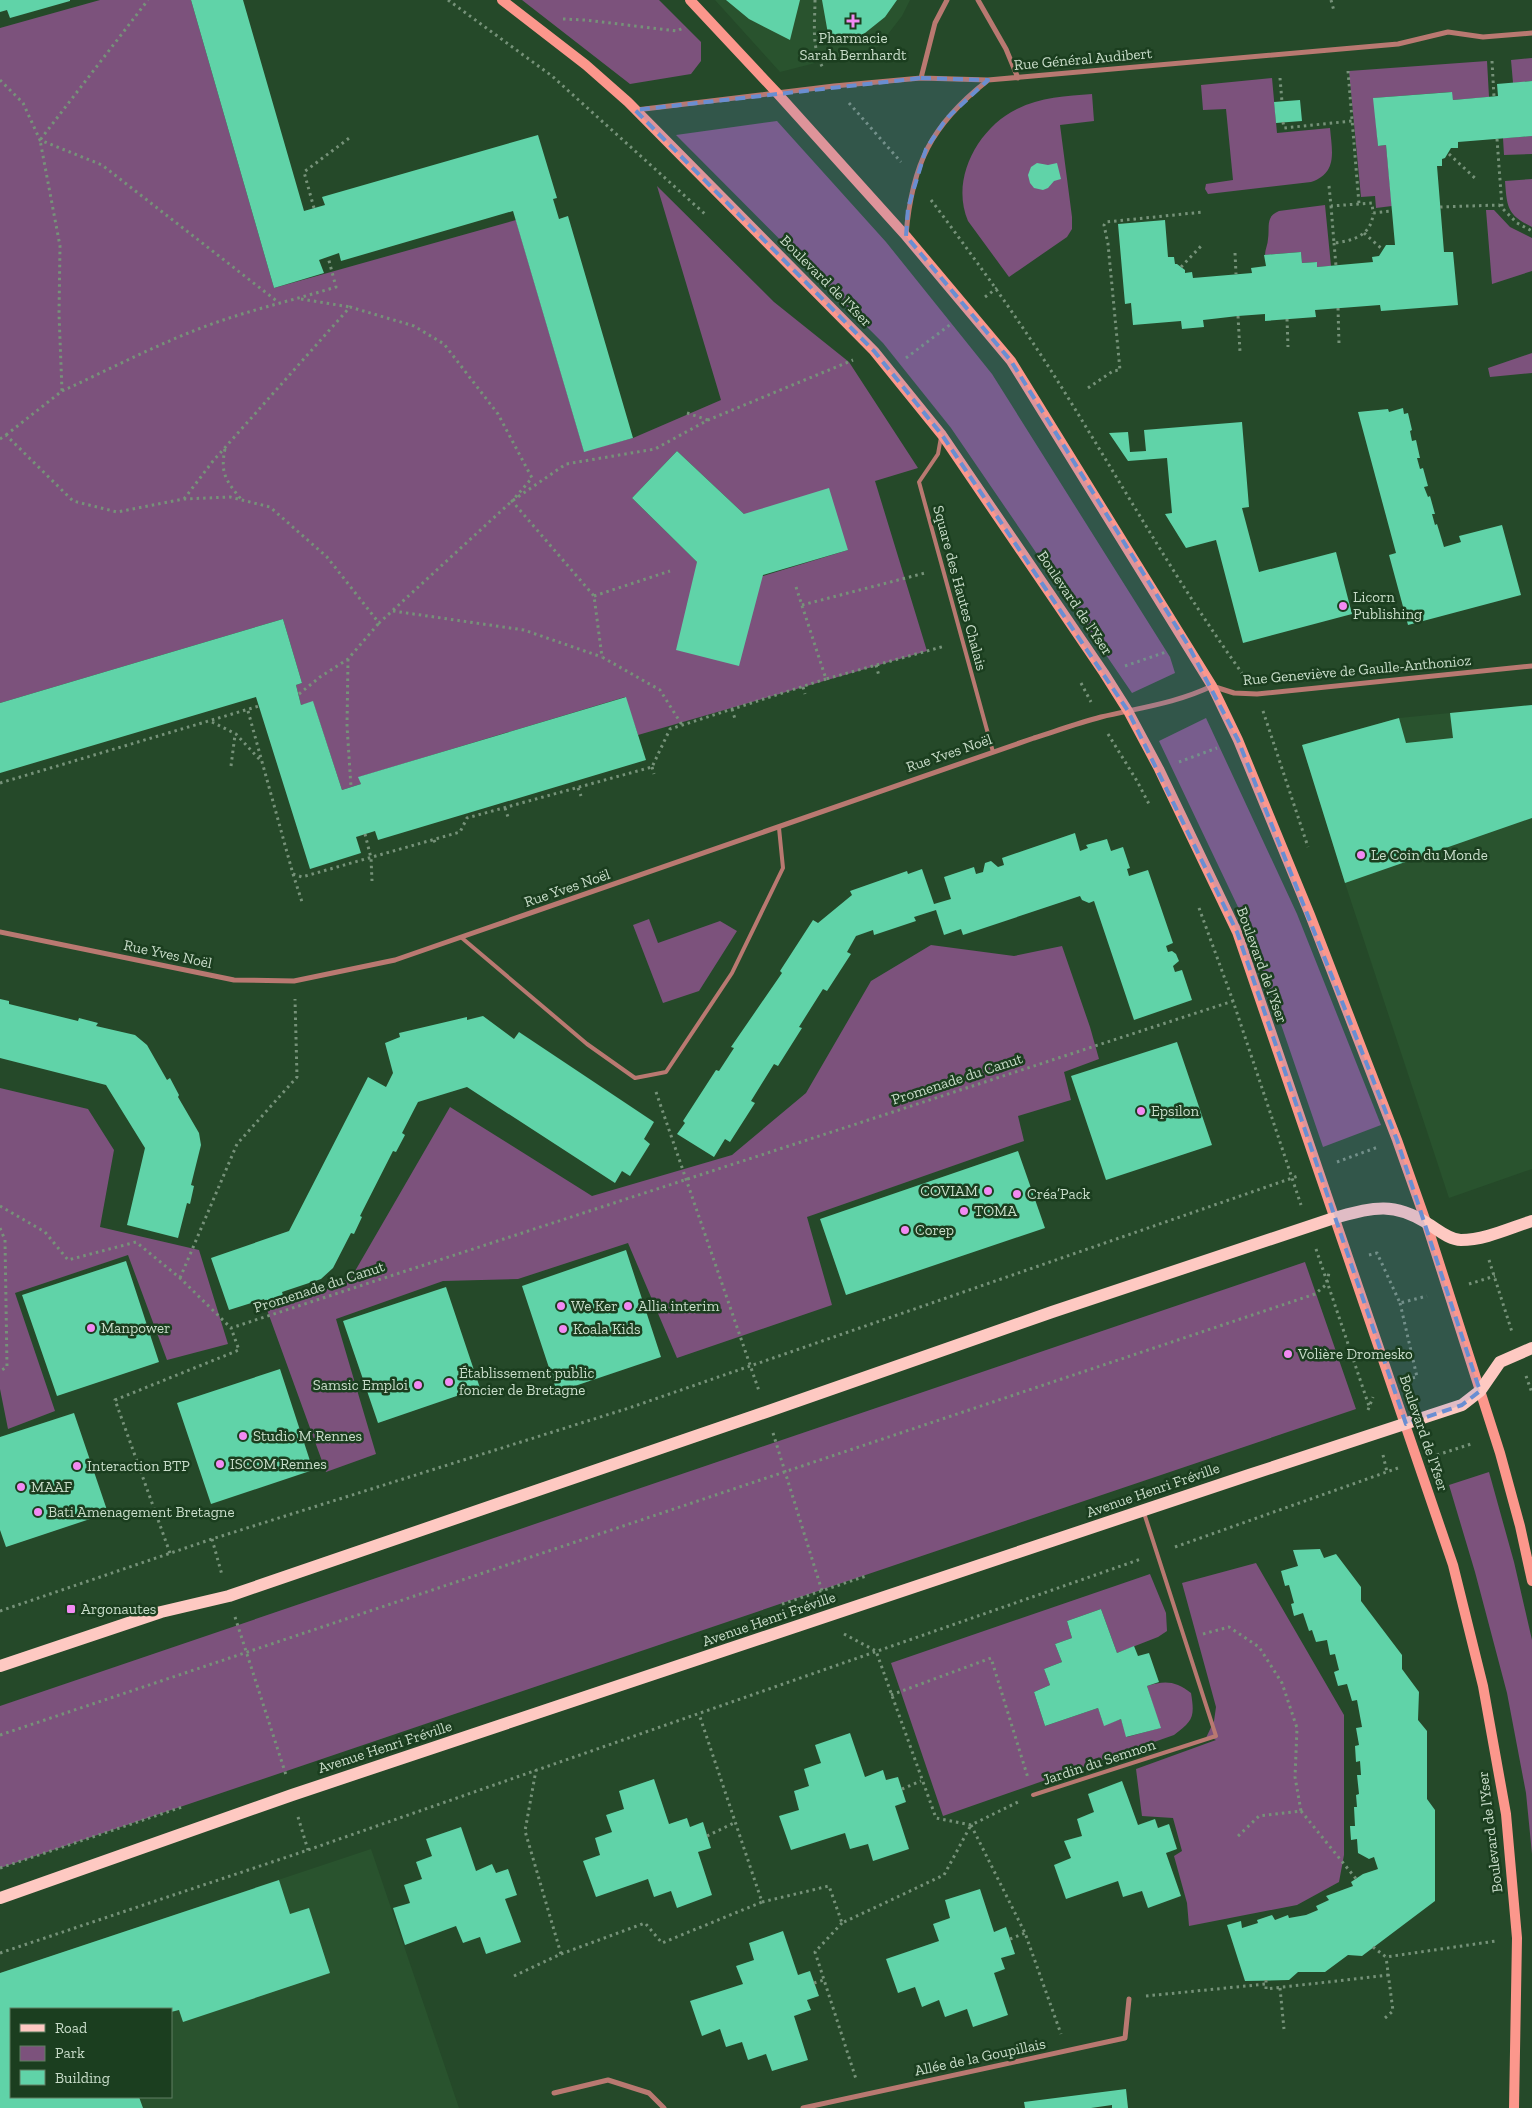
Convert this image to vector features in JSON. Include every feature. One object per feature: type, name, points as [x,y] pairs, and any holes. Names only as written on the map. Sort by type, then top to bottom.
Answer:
[{"type":"main road","name":"Boulevard de l'Yser","points":[[502,0],[586,65],[635,110],[874,351],[942,435],[1104,673],[1128,711],[1159,769],[1237,932],[1453,1565],[1483,1686],[1506,1814],[1516,1938],[1514,2108]]},
{"type":"main road","points":[[690,0],[906,236],[1011,361],[1188,644],[1212,686],[1238,740],[1310,915],[1397,1140],[1426,1222],[1480,1391],[1520,1526],[1532,1581]]},
{"type":"main road","points":[[0,1666],[161,1612],[229,1596],[1308,1225],[1364,1210],[1388,1207],[1407,1212],[1445,1235],[1459,1241],[1481,1238],[1532,1221]]},
{"type":"main road","name":"Avenue Henri Fréville","points":[[0,1898],[292,1795],[1462,1406],[1480,1391],[1500,1362],[1532,1348]]},
{"type":"street","points":[[921,78],[936,23],[947,0]]},
{"type":"street","points":[[978,0],[1006,49],[1018,78]]},
{"type":"street","name":"Rue Général Audibert","points":[[635,110],[921,78],[988,80],[1018,78],[1398,44],[1448,32],[1483,37],[1532,33]]},
{"type":"street","points":[[906,236],[908,208],[926,149],[946,119],[966,98],[988,80]]},
{"type":"street","name":"Rue Geneviève de Gaulle-Anthonioz","points":[[1212,686],[1234,693],[1257,694],[1532,666]]},
{"type":"street","points":[[1128,711],[1150,707],[1199,692],[1212,686]]},
{"type":"street","name":"Rue Yves Noël","points":[[0,932],[234,980],[294,981],[395,960],[779,828],[910,779],[1098,718],[1128,711]]},
{"type":"street","name":"Allée de la Goupillais","points":[[803,2108],[1125,2038],[1129,1999]]},
{"type":"street","points":[[554,2093],[608,2080],[649,2093],[664,2108]]},
{"type":"lane","name":"Square des Hautes Chalais","points":[[942,435],[938,454],[919,482],[993,752]]},
{"type":"lane","points":[[462,938],[587,1044],[635,1078],[666,1072],[732,973],[783,868],[779,828]]},
{"type":"lane","name":"Jardin du Semnon","points":[[1033,1795],[1216,1736],[1143,1511]]},
{"type":"path","points":[[40,140],[148,0]]},
{"type":"path","points":[[448,0],[552,76],[711,220]]},
{"type":"path","points":[[815,0],[814,40],[817,58]]},
{"type":"path","points":[[1331,0],[1334,12]]},
{"type":"path","points":[[563,19],[677,31],[686,26]]},
{"type":"path","points":[[1492,61],[1494,97]]},
{"type":"path","points":[[1348,72],[1359,204]]},
{"type":"path","points":[[1280,78],[1282,102]]},
{"type":"path","points":[[0,80],[24,103],[40,140],[60,246],[59,314],[62,391]]},
{"type":"path","points":[[1283,122],[1284,128],[1352,120]]},
{"type":"path","points":[[314,208],[304,172],[352,136]]},
{"type":"path","points":[[1497,139],[1502,207]]},
{"type":"path","points":[[40,140],[102,165],[278,302]]},
{"type":"path","points":[[1449,154],[1478,180]]},
{"type":"path","points":[[1329,186],[1336,266]]},
{"type":"path","points":[[1331,206],[1372,203],[1373,213],[1370,227],[1364,233],[1349,241],[1334,243]]},
{"type":"path","points":[[1440,207],[1491,204],[1502,207],[1516,223],[1532,231]]},
{"type":"path","points":[[1373,213],[1392,211]]},
{"type":"path","points":[[1088,388],[1113,371],[1120,370],[1108,244],[1104,226],[1106,222],[1203,212]]},
{"type":"path","points":[[1364,233],[1382,250]]},
{"type":"path","points":[[1181,267],[1203,244]]},
{"type":"path","points":[[1235,253],[1236,274]]},
{"type":"path","points":[[0,439],[62,391],[201,328],[278,302],[300,298],[336,287],[328,257]]},
{"type":"path","points":[[890,370],[997,288]]},
{"type":"path","points":[[299,694],[320,677],[348,659],[379,623],[512,501],[532,478],[498,414],[444,344],[414,326],[350,307],[300,298]]},
{"type":"path","points":[[184,499],[225,448],[350,307]]},
{"type":"path","points":[[1338,308],[1339,344]]},
{"type":"path","points":[[1238,316],[1240,352]]},
{"type":"path","points":[[1288,320],[1288,347]]},
{"type":"path","points":[[512,501],[566,464],[655,449],[708,420],[858,358],[850,352]]},
{"type":"path","points":[[687,414],[708,420]]},
{"type":"path","points":[[6,435],[73,501],[116,512],[184,499],[230,497],[270,507],[327,557],[379,623]]},
{"type":"path","points":[[225,448],[222,461],[224,476],[242,500]]},
{"type":"path","points":[[512,501],[594,596],[602,657]]},
{"type":"path","points":[[802,605],[942,569]]},
{"type":"path","points":[[594,596],[670,571]]},
{"type":"path","points":[[796,587],[826,679]]},
{"type":"path","points":[[393,611],[524,630],[602,657],[660,690],[682,725]]},
{"type":"path","points":[[654,774],[652,767],[670,729],[826,679],[962,642]]},
{"type":"path","points":[[1084,686],[1104,673],[1188,644]]},
{"type":"path","points":[[348,659],[347,726],[351,787]]},
{"type":"path","points":[[876,665],[879,676]]},
{"type":"path","points":[[1078,678],[1084,686],[1098,718],[1137,780],[1150,807]]},
{"type":"path","points":[[803,686],[805,694]]},
{"type":"path","points":[[0,783],[248,711],[259,706]]},
{"type":"path","points":[[732,709],[735,719]]},
{"type":"path","points":[[248,711],[302,902]]},
{"type":"path","points":[[211,722],[236,734],[262,761]]},
{"type":"path","points":[[230,766],[236,734]]},
{"type":"path","points":[[1137,780],[1159,769],[1238,740],[1271,735]]},
{"type":"path","points":[[293,874],[302,877],[434,840],[460,832],[467,818],[652,767]]},
{"type":"path","points":[[578,788],[581,796]]},
{"type":"path","points":[[506,808],[508,817]]},
{"type":"path","points":[[365,834],[371,858],[372,881]]},
{"type":"path","points":[[434,840],[436,845]]},
{"type":"path","points":[[1197,902],[1234,1001],[1378,1434]]},
{"type":"path","points":[[180,1278],[238,1144],[297,1077],[294,981]]},
{"type":"path","name":"Promenade du Canut","points":[[231,1328],[1234,1001]]},
{"type":"path","points":[[650,1075],[688,1179],[766,1412],[834,1629],[876,1651],[921,1781],[936,1818],[971,1825]]},
{"type":"path","points":[[0,1611],[212,1539],[630,1408],[1397,1140]]},
{"type":"path","points":[[0,1206],[45,1232],[68,1260],[136,1242],[180,1278],[231,1328],[238,1350],[115,1400],[170,1553]]},
{"type":"path","points":[[0,1228],[5,1240],[7,1367],[0,1371]]},
{"type":"path","points":[[1481,1238],[1532,1392]]},
{"type":"path","points":[[1367,1255],[1377,1253],[1400,1303],[1417,1377],[1408,1380]]},
{"type":"path","points":[[0,1735],[1316,1294],[1327,1284],[1331,1265],[1348,1260]]},
{"type":"path","points":[[1462,1286],[1495,1276]]},
{"type":"path","points":[[1400,1303],[1434,1294]]},
{"type":"path","points":[[0,1953],[308,1850],[1419,1461],[1494,1437]]},
{"type":"path","points":[[212,1539],[308,1850]]},
{"type":"path","points":[[1186,1640],[1229,1627],[1259,1647],[1282,1683],[1297,1728],[1295,1778],[1301,1811],[1357,1880]]},
{"type":"path","points":[[891,1695],[991,1658],[1033,1795]]},
{"type":"path","points":[[699,1714],[762,1902]]},
{"type":"path","points":[[536,1770],[525,1831],[561,1954]]},
{"type":"path","points":[[902,1789],[921,1781]]},
{"type":"path","name":"Jardin du Semnon","points":[[971,1825],[1033,1795]]},
{"type":"path","points":[[1236,1838],[1259,1816],[1301,1811]]},
{"type":"path","points":[[707,1836],[736,1822]]},
{"type":"path","points":[[862,2095],[815,1952],[842,1924],[944,1875],[971,1825]]},
{"type":"path","points":[[971,1825],[1025,1934],[1067,2051]]},
{"type":"path","points":[[514,1976],[561,1954],[645,1924],[662,1943],[762,1902],[829,1886],[842,1924]]},
{"type":"path","points":[[1010,1939],[1025,1934]]},
{"type":"path","points":[[1386,1957],[1516,1938]]},
{"type":"path","points":[[1373,1947],[1386,1957],[1393,2011],[1385,2018]]},
{"type":"path","points":[[1129,1999],[1266,1982],[1266,1989],[1389,1976]]},
{"type":"path","points":[[814,1983],[824,1980]]},
{"type":"path","points":[[1280,1988],[1284,2029]]},
{"type":"highlighted area","points":[[921,78],[988,80],[946,119],[926,149],[908,208],[906,236],[1011,361],[1188,645],[1238,740],[1397,1140],[1480,1391],[1462,1405],[1406,1424],[1237,932],[1128,711],[942,435],[874,351],[635,110]]},
{"type":"shaded area","points":[[715,0],[910,0],[902,16],[878,47],[780,72]]},
{"type":"shaded area","points":[[1532,705],[1532,1169],[1449,1198],[1345,883],[1302,745],[1399,718]]},
{"type":"shaded area","points":[[371,1849],[459,2108],[0,2108],[0,1973]]},
{"type":"green space","points":[[100,0],[191,0],[274,288],[516,220],[584,451],[633,438],[721,400],[657,186],[774,302],[849,362],[918,468],[875,481],[927,651],[638,735],[625,697],[359,777],[361,784],[342,790],[313,702],[301,705],[296,685],[302,683],[283,619],[0,703],[0,28]],"holes":[[[677,451],[744,514],[848,550],[763,576],[697,562],[632,498]]]},
{"type":"green space","points":[[522,0],[659,0],[701,42],[701,61],[691,74],[630,84]]},
{"type":"green space","points":[[1532,58],[1532,81],[1513,83],[1511,60]]},
{"type":"green space","points":[[1487,61],[1489,97],[1453,100],[1451,92],[1374,98],[1378,146],[1386,145],[1392,206],[1376,208],[1375,196],[1361,197],[1349,71]]},
{"type":"green space","points":[[1272,78],[1277,133],[1330,128],[1332,153],[1326,173],[1311,182],[1208,194],[1205,189],[1206,184],[1233,180],[1226,109],[1203,110],[1201,85]]},
{"type":"green space","points":[[1092,94],[1094,121],[1060,125],[1072,229],[1067,237],[1009,277],[968,221],[963,205],[963,188],[965,172],[971,156],[990,129],[1017,109],[1035,102],[1063,96]]},
{"type":"green space","points":[[777,121],[886,242],[992,374],[1170,657],[1175,673],[1132,693],[951,428],[883,343],[676,135]]},
{"type":"green space","points":[[1532,136],[1532,154],[1504,155],[1503,138]]},
{"type":"green space","points":[[1532,179],[1532,227],[1513,214],[1510,209],[1505,181]]},
{"type":"green space","points":[[1325,205],[1331,266],[1317,267],[1316,262],[1302,263],[1301,252],[1265,255],[1269,222],[1275,213]]},
{"type":"green space","points":[[1486,210],[1494,210],[1510,227],[1532,238],[1532,271],[1492,284]]},
{"type":"green space","points":[[1532,353],[1532,373],[1490,377],[1488,368]]},
{"type":"green space","points":[[1206,718],[1297,914],[1381,1125],[1323,1147],[1248,928],[1159,741]]},
{"type":"green space","points":[[649,919],[658,943],[720,921],[737,931],[699,991],[663,1003],[633,925]]},
{"type":"green space","points":[[931,945],[1014,956],[1062,946],[1099,1059],[1064,1072],[1071,1100],[1018,1116],[1024,1141],[807,1217],[832,1305],[677,1358],[628,1243],[518,1279],[443,1281],[336,1319],[376,1454],[326,1472],[266,1307],[351,1278],[450,1107],[592,1196],[732,1155],[806,1093],[871,981]]},
{"type":"green space","points":[[0,1088],[88,1109],[114,1150],[100,1227],[199,1250],[228,1344],[167,1360],[128,1255],[15,1293],[55,1411],[8,1429],[0,1389]]},
{"type":"green space","points":[[1305,1262],[1356,1409],[0,1868],[0,1706]]},
{"type":"green space","points":[[1489,1472],[1514,1562],[1532,1640],[1532,1854],[1526,1793],[1507,1693],[1475,1572],[1449,1485]]},
{"type":"green space","points":[[1256,1563],[1344,1715],[1344,1855],[1339,1882],[1297,1905],[1189,1926],[1187,1903],[1174,1856],[1182,1851],[1173,1818],[1142,1816],[1136,1769],[1216,1740],[1212,1738],[1205,1740],[1214,1721],[1216,1707],[1182,1583]]},
{"type":"green space","points":[[1150,1574],[1166,1613],[1167,1631],[1158,1637],[1117,1653],[1101,1609],[1067,1621],[1072,1638],[1055,1644],[1062,1662],[1044,1669],[1050,1685],[1034,1692],[1045,1726],[1098,1708],[1104,1725],[1121,1719],[1127,1737],[1160,1728],[1147,1686],[1165,1682],[1180,1686],[1191,1693],[1193,1708],[1189,1722],[1174,1735],[943,1816],[891,1663]]},
{"type":"building","points":[[0,0],[70,1],[10,18],[7,10],[0,12]]},
{"type":"building","points":[[191,0],[243,0],[304,211],[325,205],[322,197],[538,135],[557,198],[553,199],[559,219],[568,216],[633,438],[584,452],[513,211],[341,261],[339,253],[319,260],[324,273],[274,288]]},
{"type":"building","points":[[726,0],[800,0],[790,40],[749,19]]},
{"type":"building","name":"Pharmacie Sarah Bernhardt","points":[[822,0],[897,0],[885,17],[865,33],[852,40],[830,45]]},
{"type":"building","points":[[1532,81],[1532,136],[1458,142],[1458,148],[1451,148],[1445,158],[1442,159],[1442,166],[1437,166],[1444,252],[1453,252],[1458,305],[1381,311],[1380,305],[1315,310],[1316,317],[1265,321],[1265,314],[1238,316],[1203,320],[1204,327],[1182,329],[1181,321],[1133,325],[1131,303],[1125,304],[1118,224],[1165,220],[1168,257],[1174,257],[1175,264],[1185,270],[1185,273],[1192,272],[1193,278],[1252,273],[1251,268],[1266,266],[1264,255],[1301,252],[1302,263],[1317,262],[1317,267],[1373,262],[1372,257],[1379,256],[1386,245],[1395,245],[1386,145],[1378,146],[1373,98],[1452,92],[1453,100],[1498,96],[1497,84]]},
{"type":"building","points":[[1300,100],[1302,121],[1276,123],[1274,102]]},
{"type":"building","points":[[1037,163],[1048,165],[1057,163],[1061,179],[1054,181],[1048,188],[1043,190],[1034,188],[1030,183],[1028,175],[1031,167]]},
{"type":"building","points":[[1403,408],[1404,414],[1408,413],[1412,430],[1410,431],[1412,441],[1416,440],[1420,458],[1417,458],[1420,469],[1423,468],[1428,486],[1424,487],[1428,497],[1430,496],[1435,514],[1432,514],[1435,525],[1437,524],[1444,547],[1461,542],[1459,536],[1502,525],[1521,595],[1408,625],[1389,555],[1396,553],[1358,412],[1388,409],[1389,412]]},
{"type":"building","points":[[1242,422],[1249,507],[1242,508],[1259,572],[1336,552],[1352,614],[1243,643],[1216,540],[1186,548],[1165,514],[1172,513],[1167,458],[1128,461],[1109,433],[1128,432],[1130,452],[1146,451],[1144,430]]},
{"type":"building","points":[[677,451],[744,514],[829,488],[848,550],[763,575],[739,666],[676,650],[697,562],[632,498]]},
{"type":"building","points":[[283,619],[302,683],[296,685],[301,705],[313,701],[342,790],[361,784],[358,777],[626,697],[646,760],[378,840],[375,831],[356,837],[361,853],[310,869],[256,697],[0,773],[0,703]]},
{"type":"building","points":[[1532,705],[1532,818],[1345,883],[1302,745],[1399,718],[1406,743],[1453,738],[1450,713]]},
{"type":"building","points":[[1075,833],[1080,851],[1088,848],[1086,845],[1107,839],[1111,851],[1123,847],[1130,868],[1127,869],[1129,876],[1148,870],[1173,943],[1166,946],[1168,952],[1172,951],[1176,954],[1179,961],[1173,966],[1175,972],[1182,970],[1192,1000],[1134,1020],[1094,901],[1089,903],[1082,900],[1080,896],[963,935],[961,929],[944,935],[936,910],[914,917],[916,921],[874,935],[873,930],[856,936],[847,952],[851,954],[827,991],[823,989],[799,1027],[802,1028],[778,1066],[774,1064],[751,1101],[755,1103],[730,1142],[725,1139],[714,1157],[677,1134],[685,1123],[683,1121],[716,1070],[719,1071],[734,1048],[731,1047],[782,973],[780,971],[813,920],[818,923],[852,895],[850,891],[907,871],[908,874],[922,869],[934,904],[951,899],[944,877],[974,867],[976,874],[983,872],[985,863],[991,861],[998,867],[1004,865],[1002,858]]},
{"type":"building","points":[[0,999],[9,1001],[9,1004],[78,1021],[79,1018],[98,1023],[96,1026],[135,1035],[147,1045],[167,1080],[170,1078],[179,1095],[178,1097],[199,1133],[201,1145],[191,1185],[194,1186],[190,1204],[187,1203],[178,1238],[127,1225],[145,1148],[106,1085],[0,1058]]},
{"type":"building","points":[[483,1016],[514,1039],[519,1032],[654,1122],[644,1139],[650,1144],[630,1176],[622,1171],[615,1183],[467,1087],[418,1102],[402,1133],[405,1135],[396,1152],[393,1151],[360,1216],[362,1217],[354,1234],[351,1233],[333,1268],[321,1279],[282,1292],[283,1295],[229,1310],[211,1258],[289,1231],[368,1077],[386,1087],[393,1073],[385,1043],[400,1037],[399,1033],[467,1017],[467,1020]]},
{"type":"building","name":"Epsilon","points":[[1177,1042],[1212,1145],[1106,1180],[1071,1076]]},
{"type":"building","points":[[1018,1151],[1045,1228],[846,1295],[820,1219]]},
{"type":"building","points":[[626,1250],[661,1357],[557,1392],[522,1286]]},
{"type":"building","name":"Manpower","points":[[126,1261],[159,1362],[57,1396],[22,1295]]},
{"type":"building","points":[[446,1287],[480,1388],[378,1423],[343,1321]]},
{"type":"building","points":[[280,1369],[313,1470],[211,1504],[177,1403]]},
{"type":"building","points":[[74,1413],[108,1513],[6,1547],[0,1530],[0,1437]]},
{"type":"building","points":[[1320,1549],[1324,1558],[1336,1554],[1361,1587],[1361,1601],[1402,1655],[1402,1669],[1419,1692],[1418,1720],[1427,1731],[1427,1799],[1435,1810],[1435,1901],[1362,1956],[1348,1955],[1325,1972],[1298,1972],[1289,1980],[1245,1981],[1227,1925],[1241,1921],[1242,1928],[1258,1923],[1257,1920],[1272,1915],[1275,1920],[1288,1915],[1289,1918],[1306,1915],[1318,1910],[1316,1906],[1329,1900],[1326,1896],[1353,1886],[1351,1882],[1363,1874],[1378,1869],[1374,1857],[1369,1859],[1358,1853],[1357,1839],[1351,1840],[1350,1826],[1355,1826],[1354,1807],[1357,1807],[1356,1795],[1359,1794],[1357,1775],[1361,1775],[1360,1761],[1356,1762],[1355,1746],[1359,1745],[1356,1728],[1362,1727],[1357,1700],[1352,1701],[1347,1684],[1338,1686],[1334,1672],[1339,1670],[1335,1654],[1330,1655],[1327,1640],[1316,1642],[1312,1630],[1309,1631],[1303,1613],[1294,1616],[1291,1604],[1294,1603],[1289,1585],[1285,1586],[1281,1571],[1298,1566],[1293,1550]]},
{"type":"building","points":[[1101,1609],[1117,1653],[1134,1646],[1138,1656],[1149,1653],[1159,1682],[1147,1686],[1161,1728],[1126,1737],[1121,1719],[1104,1726],[1098,1708],[1045,1726],[1034,1692],[1050,1685],[1044,1669],[1062,1662],[1055,1644],[1072,1638],[1067,1621]]},
{"type":"building","points":[[850,1733],[865,1777],[883,1770],[886,1780],[898,1777],[906,1802],[895,1806],[909,1849],[873,1861],[868,1844],[850,1849],[845,1833],[791,1850],[779,1816],[799,1810],[794,1791],[809,1786],[804,1769],[821,1763],[815,1745]]},
{"type":"building","points":[[654,1779],[669,1824],[687,1818],[690,1827],[703,1822],[711,1848],[698,1852],[712,1895],[677,1908],[671,1891],[654,1897],[648,1879],[596,1897],[583,1861],[600,1855],[595,1838],[612,1832],[606,1815],[624,1809],[619,1791]]},
{"type":"building","points":[[1122,1781],[1138,1825],[1155,1819],[1158,1828],[1169,1824],[1177,1849],[1166,1853],[1181,1896],[1148,1908],[1142,1891],[1123,1897],[1118,1881],[1066,1899],[1054,1865],[1071,1858],[1064,1841],[1082,1836],[1077,1819],[1094,1812],[1088,1794]]},
{"type":"building","points":[[461,1827],[476,1871],[492,1864],[496,1873],[508,1869],[517,1895],[505,1899],[521,1942],[486,1954],[480,1937],[463,1943],[456,1926],[405,1945],[393,1908],[410,1903],[404,1885],[422,1879],[416,1862],[432,1856],[426,1839]]},
{"type":"building","points":[[279,1880],[290,1914],[309,1908],[330,1973],[183,2022],[179,2010],[172,2012],[172,2008],[10,2008],[10,2098],[139,2098],[143,2108],[0,2108],[0,1973]]},
{"type":"building","points":[[980,1889],[994,1932],[1006,1927],[1015,1954],[1001,1958],[1005,1969],[994,1973],[1008,2015],[973,2027],[967,2009],[945,2017],[939,2000],[922,2007],[915,1987],[898,1993],[886,1959],[939,1941],[933,1924],[950,1918],[945,1900]]},
{"type":"building","points":[[783,1931],[798,1975],[810,1971],[819,1996],[807,2000],[811,2010],[794,2016],[808,2060],[772,2071],[766,2054],[748,2060],[742,2042],[726,2047],[720,2029],[702,2036],[690,2001],[743,1984],[736,1966],[754,1960],[749,1943]]},
{"type":"building","points":[[1126,2089],[1128,2108],[1112,2108],[1112,2105],[1091,2108],[1025,2108],[1024,2102]]},
{"type":"place","name":"Pharmacie Sarah Bernhardt","points":[[853,21]]},
{"type":"place","name":"Licorn Publishing","points":[[1343,606]]},
{"type":"place","name":"Le Coin du Monde","points":[[1361,855]]},
{"type":"place","name":"Epsilon","points":[[1141,1111]]},
{"type":"place","name":"COVIAM","points":[[988,1191]]},
{"type":"place","name":"Créa’Pack","points":[[1017,1194]]},
{"type":"place","name":"TOMA","points":[[964,1211]]},
{"type":"place","name":"Corep","points":[[905,1230]]},
{"type":"place","name":"We Ker","points":[[561,1306]]},
{"type":"place","name":"Allia interim","points":[[628,1306]]},
{"type":"place","name":"Manpower","points":[[91,1328]]},
{"type":"place","name":"Koala Kids","points":[[563,1329]]},
{"type":"place","name":"Volière Dromesko","points":[[1288,1354]]},
{"type":"place","name":"Établissement public foncier de Bretagne","points":[[449,1382]]},
{"type":"place","name":"Samsic Emploi","points":[[418,1385]]},
{"type":"place","name":"Studio M Rennes","points":[[243,1436]]},
{"type":"place","name":"ISCOM Rennes","points":[[220,1464]]},
{"type":"place","name":"Interaction BTP","points":[[77,1466]]},
{"type":"place","name":"MAAF","points":[[21,1487]]},
{"type":"place","name":"Bati Amenagement Bretagne","points":[[38,1512]]},
{"type":"place","name":"Argonautes","points":[[71,1609]]}]
